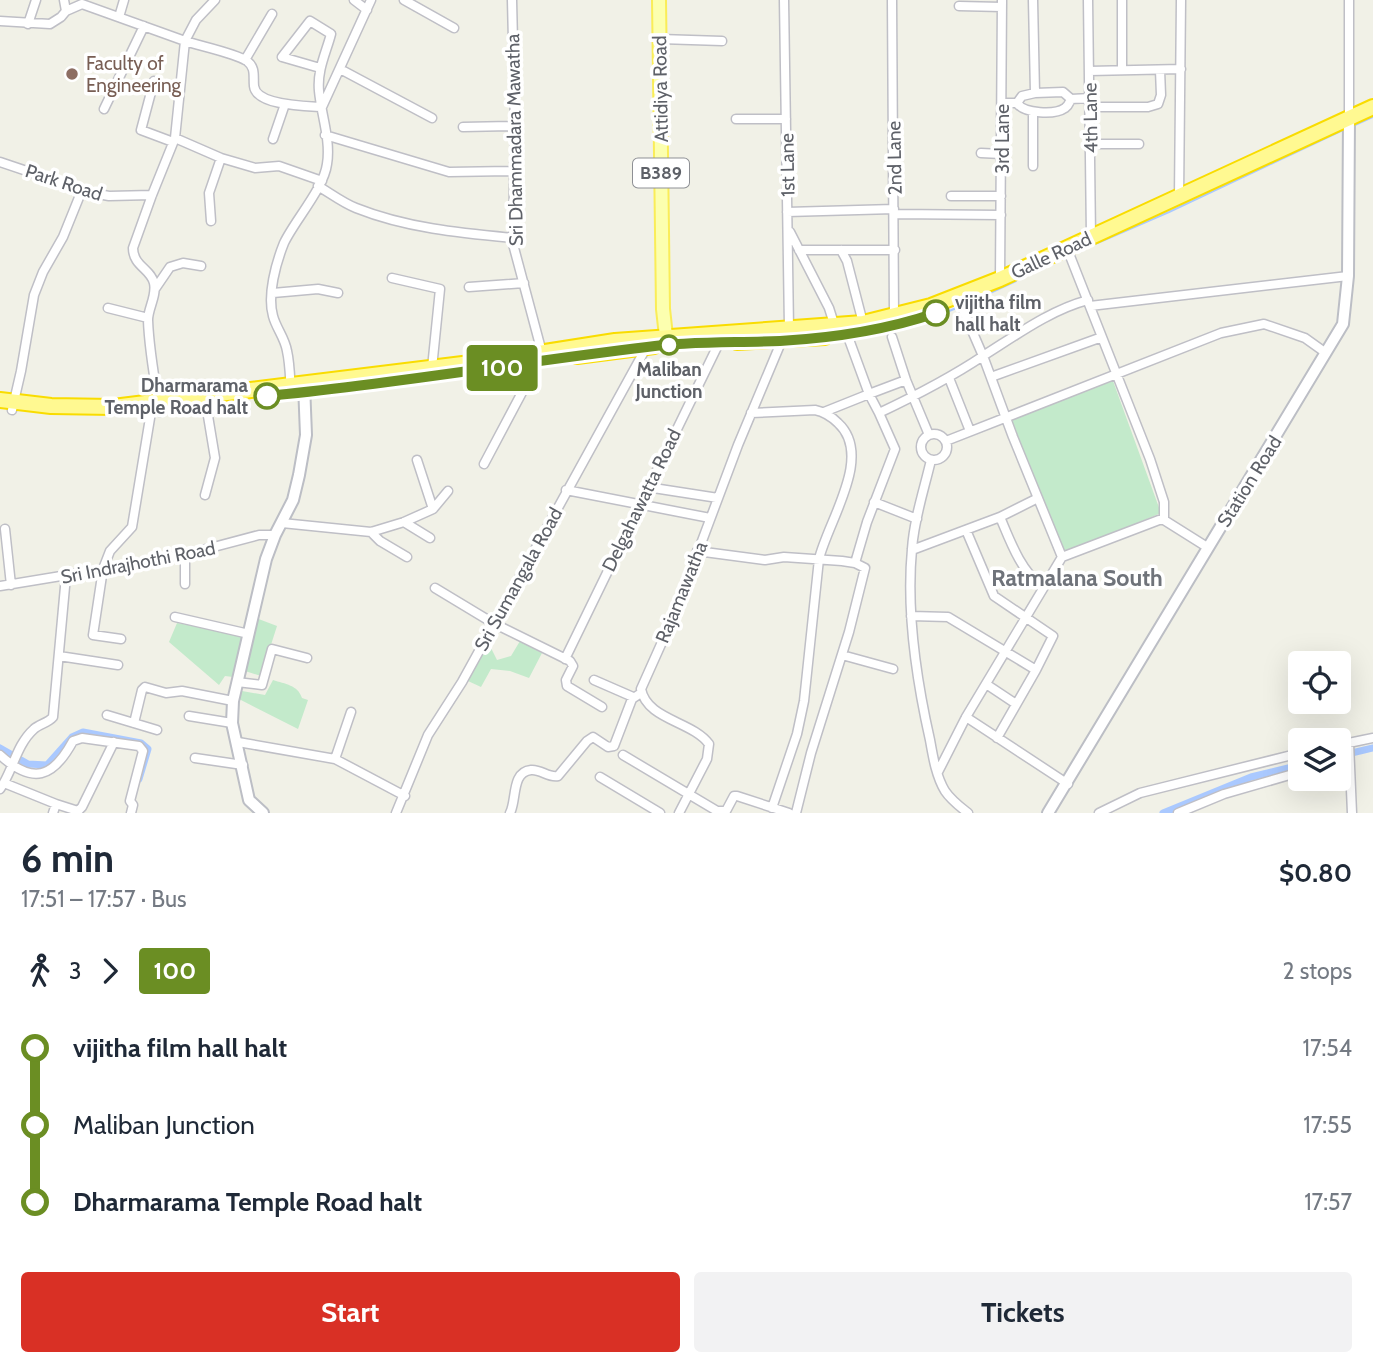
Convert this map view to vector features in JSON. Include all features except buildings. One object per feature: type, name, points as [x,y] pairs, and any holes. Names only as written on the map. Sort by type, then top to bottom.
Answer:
[{"type":"highway","name":"Galle Road","points":[[6,405],[94,415],[206,404],[297,388],[496,369],[540,356],[615,341],[719,343],[841,330],[891,328],[1070,256],[1194,201],[1349,122],[1373,107]]},
{"type":"highway","name":"Galle Road","points":[[959,300],[1179,197],[1349,122],[1373,117]]},
{"type":"highway","name":"Galle Road","points":[[841,330],[863,323],[891,328]]},
{"type":"highway","name":"Galle Road","points":[[157,409],[432,369],[646,347],[667,341],[785,335]]},
{"type":"main road","name":"Attidiya Road","points":[[659,0],[663,309],[667,341]]},
{"type":"street","points":[[28,24],[36,0]]},
{"type":"street","points":[[64,0],[66,11]]},
{"type":"street","points":[[99,9],[102,0]]},
{"type":"street","points":[[118,17],[124,0]]},
{"type":"street","points":[[121,639],[93,635],[103,569],[110,551],[132,527],[157,409],[148,318],[155,289],[154,279],[136,262],[133,248],[174,140],[185,41],[196,20],[215,0]]},
{"type":"street","points":[[354,0],[367,10]]},
{"type":"street","points":[[322,107],[372,0]]},
{"type":"street","points":[[404,0],[454,28]]},
{"type":"street","name":"Sri Dhammadara Mawatha","points":[[512,0],[513,238],[540,356]]},
{"type":"street","name":"1st Lane","points":[[784,0],[788,228],[785,335]]},
{"type":"street","name":"2nd Lane","points":[[892,0],[895,250],[891,328],[905,380],[929,435]]},
{"type":"street","points":[[1033,0],[1035,93]]},
{"type":"street","name":"4th Lane","points":[[1088,0],[1091,237]]},
{"type":"street","points":[[1122,0],[1122,70]]},
{"type":"street","points":[[1179,197],[1181,0]]},
{"type":"street","points":[[1349,0],[1349,122]]},
{"type":"street","points":[[959,6],[1002,3]]},
{"type":"street","name":"3rd Lane","points":[[1000,279],[1002,3]]},
{"type":"street","points":[[0,21],[50,24],[61,18],[66,11],[82,4],[245,60],[253,68],[256,92],[285,104],[322,107]]},
{"type":"street","points":[[245,60],[272,14]]},
{"type":"street","points":[[263,813],[249,800],[232,723],[233,701],[266,559],[293,500],[306,435],[284,336],[273,316],[272,293],[284,245],[327,167],[328,149],[319,91],[320,68],[331,34],[310,21],[282,57],[320,68]]},
{"type":"street","points":[[104,109],[145,26]]},
{"type":"street","points":[[660,39],[722,41]]},
{"type":"street","points":[[340,69],[432,118]]},
{"type":"street","points":[[1089,71],[1181,69]]},
{"type":"street","points":[[1017,103],[1022,96],[1063,92],[1071,99],[1148,107],[1158,104],[1161,95],[1160,70]]},
{"type":"street","points":[[153,81],[141,130],[221,159],[255,168],[279,166],[320,183],[355,208],[401,222],[451,232],[513,238]]},
{"type":"street","points":[[1002,103],[1017,103],[1023,110],[1033,112],[1063,109],[1071,99]]},
{"type":"street","points":[[273,139],[285,104]]},
{"type":"street","points":[[1033,112],[1033,166]]},
{"type":"street","points":[[736,119],[786,120]]},
{"type":"street","name":"Station Road","points":[[1048,813],[1068,784],[1343,324],[1348,276],[1349,122]]},
{"type":"street","points":[[463,127],[514,125]]},
{"type":"street","points":[[325,135],[449,172],[514,171]]},
{"type":"street","points":[[1091,144],[1139,144]]},
{"type":"street","points":[[981,153],[1001,154]]},
{"type":"street","points":[[211,221],[209,193],[221,159]]},
{"type":"street","name":"Park Road","points":[[0,162],[82,190],[109,196],[152,195]]},
{"type":"street","points":[[6,405],[34,295],[43,272],[63,237],[82,190]]},
{"type":"street","points":[[951,196],[1001,196]]},
{"type":"street","points":[[787,212],[895,211],[1001,215]]},
{"type":"street","points":[[788,228],[841,330],[895,449],[874,502],[855,563]]},
{"type":"street","points":[[799,250],[895,250]]},
{"type":"street","points":[[841,250],[847,261],[863,323]]},
{"type":"street","points":[[1070,256],[1160,488],[1164,502],[1164,520]]},
{"type":"street","points":[[155,289],[170,267],[184,263],[201,266]]},
{"type":"street","points":[[879,413],[949,378],[1072,304],[1348,276]]},
{"type":"street","points":[[392,278],[440,289],[432,369]]},
{"type":"street","points":[[469,287],[524,283]]},
{"type":"street","points":[[272,293],[318,289],[338,293]]},
{"type":"street","points":[[959,300],[1062,557]]},
{"type":"street","points":[[108,308],[148,318]]},
{"type":"street","points":[[946,441],[1221,333],[1264,324],[1305,338],[1326,353]]},
{"type":"street","name":"Rajamawatha","points":[[510,813],[515,802],[516,781],[523,773],[534,770],[553,777],[558,776],[593,737],[608,747],[614,747],[675,613],[751,413],[785,335]]},
{"type":"street","points":[[991,377],[1102,337]]},
{"type":"street","name":"Delgahawatta Road","points":[[565,659],[719,343]]},
{"type":"street","name":"Sri Sumangala Road","points":[[396,813],[428,735],[462,682],[646,347]]},
{"type":"street","points":[[484,464],[540,356]]},
{"type":"street","points":[[949,378],[970,431]]},
{"type":"street","points":[[824,412],[905,380]]},
{"type":"street","points":[[205,495],[215,458],[206,404]]},
{"type":"street","points":[[751,413],[815,410],[824,412],[847,433],[853,458],[846,486],[819,559],[804,701],[797,734],[772,808]]},
{"type":"street","points":[[938,434],[946,441],[948,448],[944,456],[931,460],[924,456],[921,448],[923,440],[929,435],[938,434]]},
{"type":"street","points":[[417,460],[433,509]]},
{"type":"street","points":[[931,460],[912,550],[909,590],[911,616],[920,696],[938,772],[944,789],[954,803],[968,813]]},
{"type":"street","points":[[647,487],[718,498]]},
{"type":"street","points":[[566,490],[710,518]]},
{"type":"street","points":[[282,523],[371,532],[404,522],[433,509],[448,491]]},
{"type":"street","points":[[912,550],[1000,517],[1038,498]]},
{"type":"street","points":[[874,502],[917,519]]},
{"type":"street","points":[[1000,517],[1021,562],[1030,577],[1042,587]]},
{"type":"street","points":[[938,772],[966,717],[1062,557],[1133,529],[1164,520],[1208,547]]},
{"type":"street","points":[[404,522],[430,538]]},
{"type":"street","points":[[5,529],[11,586]]},
{"type":"street","points":[[966,530],[994,596],[1053,636],[998,738]]},
{"type":"street","points":[[371,532],[380,541],[407,557]]},
{"type":"street","name":"Sri Indrajhothi Road","points":[[0,586],[185,554],[259,535],[275,535]]},
{"type":"street","points":[[697,551],[765,560],[784,557],[819,559],[855,563],[865,568],[796,813]]},
{"type":"street","points":[[185,554],[185,584]]},
{"type":"street","points":[[66,576],[54,717],[34,728],[14,759],[2,786],[55,809],[78,811],[114,742]]},
{"type":"street","points":[[435,588],[493,623],[572,662],[573,666],[566,680],[567,686],[602,708]]},
{"type":"street","points":[[911,616],[948,617],[1036,670]]},
{"type":"street","points":[[175,617],[249,634]]},
{"type":"street","points":[[237,682],[262,685],[272,649],[307,658]]},
{"type":"street","points":[[842,655],[893,669]]},
{"type":"street","points":[[59,656],[118,665]]},
{"type":"street","points":[[594,680],[637,695],[649,706],[694,731],[709,744],[707,759],[679,813]]},
{"type":"street","points":[[986,684],[1016,704]]},
{"type":"street","points":[[134,723],[145,687],[166,693],[182,691],[233,701]]},
{"type":"street","points":[[335,759],[351,712]]},
{"type":"street","points":[[107,715],[157,730]]},
{"type":"street","points":[[189,716],[232,723]]},
{"type":"street","points":[[966,717],[1068,784]]},
{"type":"street","points":[[0,755],[14,759],[31,774],[50,771],[63,759],[73,741],[82,738],[139,746],[143,751],[131,807]]},
{"type":"street","points":[[1351,752],[1373,738]]},
{"type":"street","points":[[238,742],[335,759],[405,796]]},
{"type":"street","points":[[623,755],[688,795],[721,811],[729,807],[734,796],[789,813]]},
{"type":"street","points":[[1099,813],[1140,793],[1288,757]]},
{"type":"street","points":[[195,758],[243,765]]},
{"type":"street","points":[[1178,813],[1224,794],[1288,775]]},
{"type":"street","points":[[600,777],[660,813]]},
{"type":"street","points":[[1351,791],[1352,813]]},
{"type":"green space","points":[[1113,381],[1161,513],[1063,554],[1009,417]]},
{"type":"green space","points":[[256,618],[277,626],[261,676],[245,671]]},
{"type":"green space","points":[[177,623],[242,634],[233,677],[225,676],[219,685],[169,642]]},
{"type":"green space","points":[[520,641],[542,653],[529,678],[510,671],[491,669],[481,687],[468,681],[488,642],[497,660],[511,656]]},
{"type":"green space","points":[[273,680],[294,688],[302,698],[308,700],[298,729],[239,699],[242,691],[265,695]]},
{"type":"waterway","points":[[1355,125],[1373,117]]},
{"type":"waterway","points":[[1072,254],[1169,212],[1343,130]]},
{"type":"waterway","points":[[1058,261],[1067,256]]},
{"type":"waterway","points":[[964,305],[1016,281]]},
{"type":"waterway","points":[[895,330],[959,307]]},
{"type":"waterway","points":[[851,338],[885,332]]},
{"type":"waterway","points":[[830,340],[846,338]]},
{"type":"waterway","points":[[721,346],[733,346]]},
{"type":"waterway","points":[[0,748],[28,764],[47,765],[72,737],[83,732],[141,743],[148,749],[139,779]]},
{"type":"waterway","points":[[1351,753],[1373,748]]},
{"type":"waterway","points":[[1163,813],[1251,777],[1288,768]]},
{"type":"bus line","name":"100","points":[[267,396],[496,369],[646,347],[782,341],[864,332],[936,313]]},
{"type":"place","name":"Faculty of Engineering","points":[[72,74]]},
{"type":"place","name":"vijitha film hall halt","points":[[936,313]]},
{"type":"place","name":"Maliban Junction","points":[[669,345]]},
{"type":"place","name":"Dharmarama Temple Road halt","points":[[267,396]]},
{"type":"district","name":"Ratmalana South","points":[[1077,578]]}]
